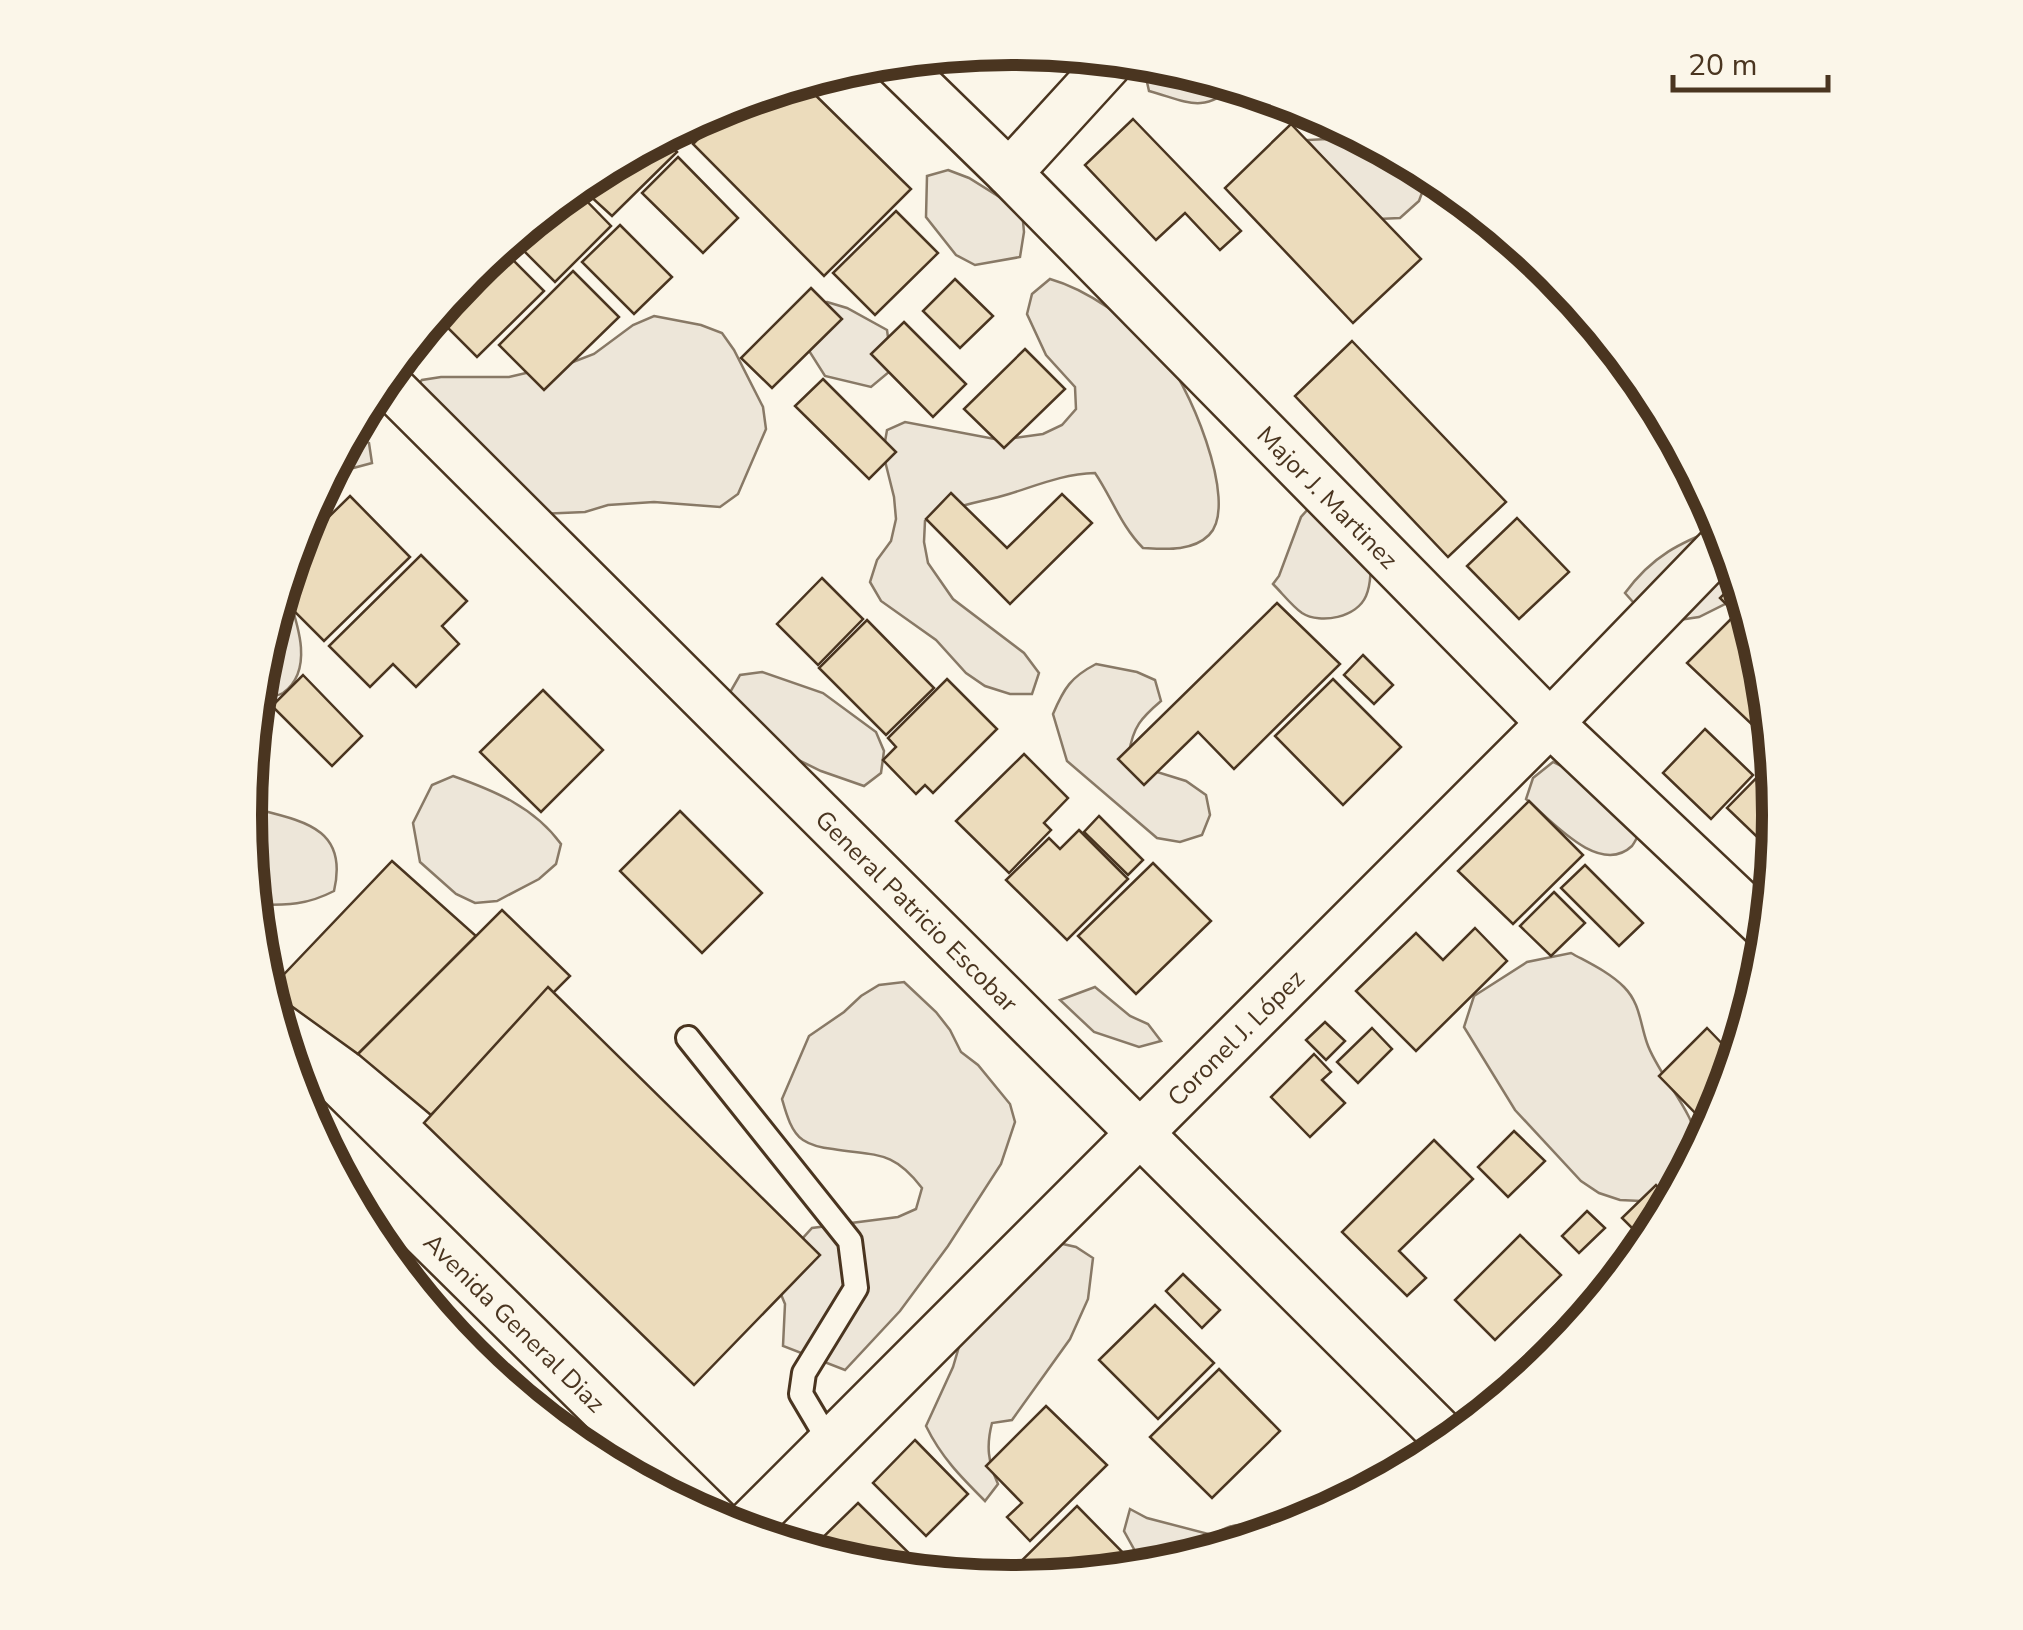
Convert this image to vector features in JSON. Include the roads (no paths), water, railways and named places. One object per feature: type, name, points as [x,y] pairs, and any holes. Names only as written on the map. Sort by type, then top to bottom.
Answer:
[{"type":"street","points":[[1009,173],[1103,70]]},
{"type":"street","name":"Major J. Martinez","points":[[906,72],[1550,722],[1754,916]]},
{"type":"street","name":"General Patricio Escobar","points":[[394,390],[1440,1431]]},
{"type":"street","name":"Coronel J. López","points":[[755,1519],[1550,722],[1714,553]]},
{"type":"street","name":"Avenida General Diaz","points":[[342,1152],[685,1490]]},
{"type":"lane","points":[[688,1038],[850,1241],[856,1288],[804,1373],[802,1394],[830,1443]]}]
